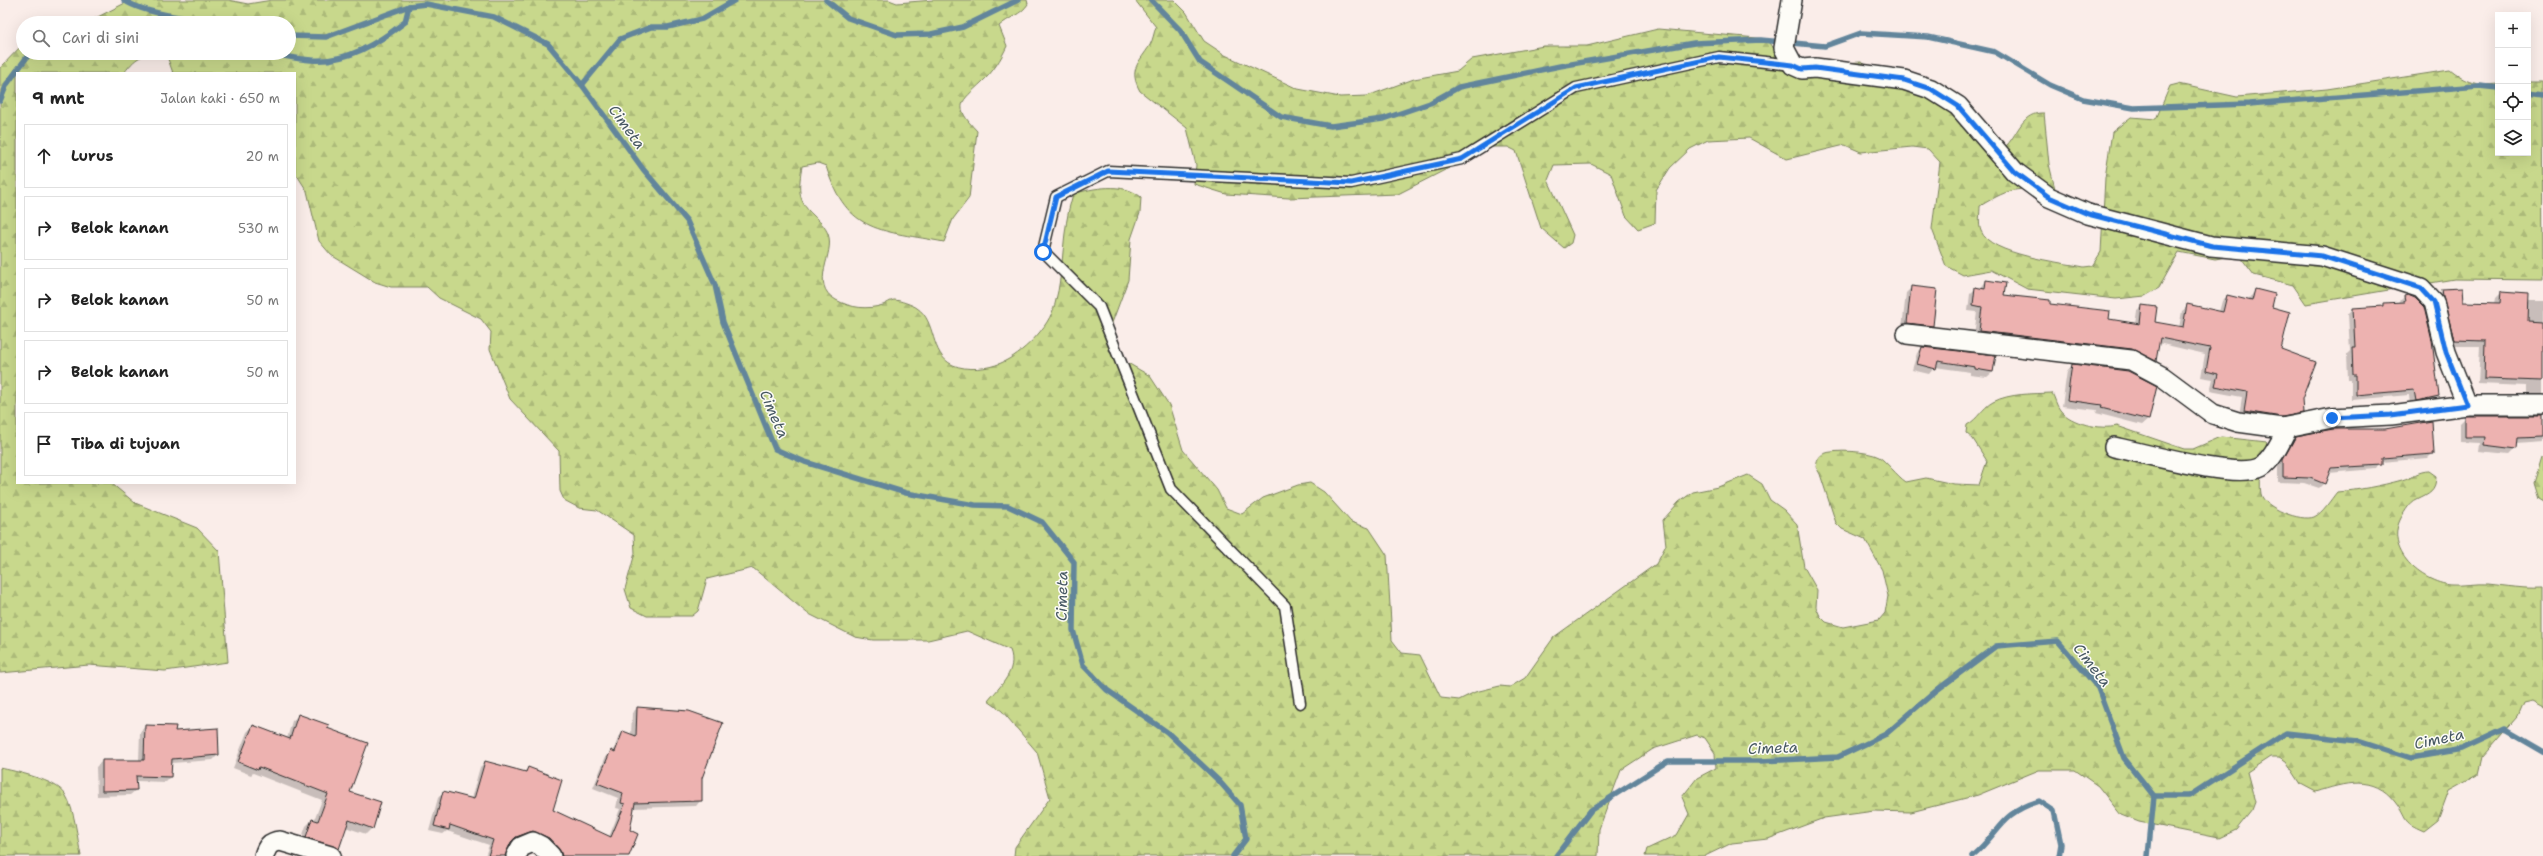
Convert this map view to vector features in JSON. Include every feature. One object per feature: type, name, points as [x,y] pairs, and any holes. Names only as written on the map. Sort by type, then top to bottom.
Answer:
[{"type":"street","points":[[1792,0],[1784,48],[1793,65],[1802,69],[1815,68],[1904,80],[1931,89],[1958,106],[2015,172],[2049,197],[2088,214],[2212,246],[2322,256],[2421,288],[2434,302],[2446,352],[2467,405]]},
{"type":"street","points":[[1907,334],[2131,360],[2163,377],[2213,414],[2238,422],[2288,427],[2332,418],[2391,415],[2467,405],[2543,405]]},
{"type":"street","points":[[2114,447],[2215,468],[2248,471],[2262,467],[2277,448],[2288,427]]},
{"type":"street","points":[[264,856],[267,848],[273,842],[280,841],[331,856]]},
{"type":"street","points":[[516,856],[521,847],[533,842],[541,846],[551,856]]},
{"type":"lane","points":[[1300,704],[1285,606],[1171,489],[1099,307],[1043,252],[1056,197],[1108,171],[1351,183],[1462,159],[1576,88],[1719,57],[1793,65]]},
{"type":"green space","points":[[131,0],[228,0],[248,4],[272,0],[889,0],[897,3],[933,0],[1027,0],[1028,4],[1022,11],[999,26],[1007,46],[993,70],[969,94],[962,104],[964,115],[977,131],[969,198],[953,219],[944,242],[885,231],[870,225],[856,217],[845,205],[835,189],[826,166],[818,163],[802,166],[800,180],[801,198],[808,209],[825,228],[828,234],[829,250],[823,277],[824,286],[828,293],[842,303],[865,308],[877,307],[894,300],[912,305],[923,314],[928,321],[936,346],[945,360],[953,365],[971,369],[996,365],[1009,359],[1026,347],[1041,331],[1052,313],[1058,290],[1069,208],[1073,194],[1099,188],[1126,189],[1134,192],[1141,197],[1140,213],[1131,239],[1128,280],[1112,323],[1109,352],[1150,376],[1169,405],[1183,450],[1217,490],[1226,508],[1242,514],[1263,498],[1298,485],[1310,483],[1324,492],[1351,522],[1369,528],[1387,555],[1392,640],[1402,653],[1420,655],[1441,698],[1459,700],[1475,692],[1500,686],[1510,687],[1525,678],[1554,637],[1656,564],[1666,545],[1663,520],[1679,502],[1693,492],[1718,487],[1748,475],[1762,484],[1770,500],[1784,510],[1797,524],[1804,567],[1817,590],[1816,607],[1820,616],[1826,622],[1843,627],[1879,620],[1885,613],[1888,596],[1882,570],[1865,539],[1842,529],[1836,523],[1820,474],[1816,467],[1817,461],[1820,457],[1828,452],[1851,451],[1867,453],[1882,459],[1906,482],[1926,478],[1954,484],[1979,485],[1987,461],[1973,439],[1966,433],[1967,425],[1974,420],[1989,404],[2000,399],[2022,394],[2052,393],[2057,406],[2071,419],[2087,425],[2103,427],[2117,426],[2184,449],[2193,449],[2221,437],[2267,442],[2261,475],[2261,494],[2269,504],[2276,509],[2292,516],[2308,518],[2314,517],[2324,509],[2337,492],[2386,484],[2429,471],[2436,476],[2435,485],[2431,491],[2414,500],[2401,518],[2397,530],[2397,542],[2401,552],[2408,562],[2418,571],[2428,578],[2440,583],[2451,585],[2483,584],[2522,588],[2543,588],[2543,707],[2532,701],[2523,703],[2517,717],[2482,757],[2478,774],[2449,790],[2438,820],[2424,831],[2411,825],[2406,820],[2395,802],[2387,793],[2378,787],[2358,783],[2337,786],[2316,792],[2301,784],[2286,761],[2279,757],[2270,757],[2247,772],[2255,802],[2252,810],[2236,830],[2219,838],[2139,822],[2121,815],[2098,786],[2075,770],[2039,770],[1978,795],[1911,812],[1874,811],[1824,818],[1768,839],[1732,843],[1705,856],[1645,856],[1647,849],[1677,835],[1689,814],[1682,797],[1697,778],[1716,768],[1715,753],[1705,738],[1697,735],[1653,749],[1621,770],[1599,829],[1598,856],[1014,856],[1015,847],[1050,798],[1037,752],[1002,711],[988,701],[1002,684],[1010,671],[1012,658],[1010,650],[967,631],[928,640],[873,640],[855,637],[807,613],[753,568],[707,579],[698,611],[692,616],[647,616],[631,608],[625,589],[635,553],[634,535],[597,510],[579,508],[564,500],[560,491],[559,451],[510,399],[490,349],[491,332],[481,319],[439,298],[427,287],[391,287],[375,282],[331,255],[319,241],[307,191],[296,174],[296,72],[173,72],[168,60],[296,60],[296,16],[100,16]]},
{"type":"green space","points":[[1135,0],[1174,0],[1186,12],[1204,41],[1225,55],[1298,89],[1340,97],[1367,96],[1414,79],[1458,71],[1472,59],[1544,46],[1587,46],[1658,29],[1768,39],[1781,61],[1796,65],[1861,62],[1950,111],[1994,155],[2007,145],[2026,119],[2037,114],[2044,113],[2049,164],[2056,193],[2024,189],[2009,192],[1991,199],[1980,206],[1980,228],[1987,239],[2011,252],[2043,260],[2084,267],[2092,266],[2101,252],[2105,178],[2112,132],[2131,117],[2156,119],[2170,86],[2178,84],[2237,97],[2327,89],[2450,70],[2461,78],[2472,83],[2495,84],[2495,156],[2531,156],[2531,82],[2542,82],[2543,280],[2454,279],[2306,304],[2293,285],[2254,275],[2239,255],[2215,259],[2179,252],[2159,288],[2145,296],[2116,299],[2027,289],[1991,270],[1963,275],[1946,266],[1932,229],[1940,162],[1928,149],[1912,147],[1861,152],[1845,145],[1787,159],[1749,138],[1708,140],[1690,149],[1670,168],[1656,190],[1655,223],[1638,229],[1626,216],[1611,174],[1591,164],[1554,165],[1548,180],[1573,235],[1571,243],[1564,248],[1541,228],[1516,151],[1508,147],[1490,147],[1398,194],[1289,198],[1226,194],[1194,184],[1196,165],[1187,128],[1140,91],[1135,77],[1136,66],[1151,43],[1156,27]]},
{"type":"green space","points":[[16,51],[16,60],[136,60],[125,72],[16,72],[16,484],[112,484],[135,503],[197,528],[219,551],[228,662],[165,671],[89,665],[0,673],[0,68]]},
{"type":"green space","points":[[2541,457],[2543,458],[2543,502],[2538,499],[2533,483]]},
{"type":"green space","points":[[0,768],[44,780],[53,784],[65,794],[71,808],[81,856],[0,856]]},
{"type":"building","points":[[1986,280],[2006,283],[2004,295],[2050,300],[2050,304],[2110,311],[2109,319],[2140,324],[2142,305],[2157,307],[2155,322],[2183,327],[2187,304],[2223,312],[2227,295],[2252,301],[2255,289],[2275,294],[2272,307],[2290,312],[2281,349],[2316,362],[2302,399],[2303,413],[2282,417],[2244,411],[2247,392],[2215,386],[2218,374],[2206,371],[2210,348],[2160,338],[2156,361],[2132,349],[1979,331],[1982,307],[1973,305],[1975,287],[1985,289]]},
{"type":"building","points":[[1911,286],[1937,289],[1933,326],[1907,323]]},
{"type":"building","points":[[2462,288],[2463,302],[2500,303],[2501,291],[2529,293],[2528,322],[2543,323],[2543,381],[2484,379],[2485,341],[2454,340],[2443,296],[2442,289]]},
{"type":"building","points":[[2408,295],[2415,298],[2424,307],[2432,341],[2439,396],[2416,401],[2414,390],[2356,395],[2356,375],[2353,375],[2352,347],[2355,347],[2353,308],[2383,306],[2383,303],[2405,302],[2404,296]]},
{"type":"building","points":[[1922,347],[1996,355],[1993,372],[1975,369],[1975,367],[1938,361],[1936,369],[1917,364]]},
{"type":"building","points":[[2072,364],[2128,371],[2157,386],[2149,420],[2101,408],[2102,405],[2067,400]]},
{"type":"building","points":[[2465,416],[2543,416],[2543,437],[2517,438],[2516,449],[2484,445],[2485,437],[2465,437]]},
{"type":"building","points":[[2432,421],[2434,454],[2382,458],[2382,465],[2331,468],[2325,484],[2310,478],[2283,477],[2283,460],[2296,436],[2333,429],[2385,429]]},
{"type":"building","points":[[637,707],[689,711],[723,723],[702,778],[702,801],[635,803],[630,830],[638,834],[629,856],[562,856],[559,849],[549,838],[533,831],[516,837],[511,842],[505,856],[488,856],[493,840],[450,825],[449,830],[434,826],[443,791],[474,799],[485,761],[526,772],[528,767],[562,780],[553,810],[611,837],[625,804],[621,803],[623,793],[597,783],[611,750],[615,752],[623,731],[636,736]]},
{"type":"building","points":[[298,714],[329,725],[327,728],[368,743],[350,792],[381,802],[373,829],[349,820],[339,849],[306,837],[312,819],[318,821],[328,794],[259,767],[258,770],[238,762],[253,725],[290,739]]},
{"type":"building","points":[[145,725],[176,726],[175,731],[218,728],[219,755],[172,759],[171,777],[136,776],[137,790],[102,791],[102,760],[144,760]]},
{"type":"waterway","name":"Cimeta","points":[[124,0],[144,9],[172,16]]},
{"type":"waterway","points":[[582,85],[620,39],[651,27],[668,27],[702,19],[735,0]]},
{"type":"waterway","points":[[826,0],[848,18],[897,35],[931,34],[963,27],[1018,0]]},
{"type":"waterway","points":[[1151,0],[1180,30],[1200,62],[1281,117],[1331,126],[1383,119],[1430,103],[1459,87],[1560,66],[1694,43],[1761,40],[1825,46],[1861,33],[1928,37],[1995,52],[2050,85],[2083,99],[2134,108],[2249,104],[2479,86],[2495,88]]},
{"type":"waterway","name":"Cimeta","points":[[296,36],[326,37],[409,6],[426,4],[494,17],[548,44],[582,85],[643,169],[687,221],[715,285],[723,322],[775,449],[805,462],[906,493],[975,505],[1008,506],[1042,522],[1074,562],[1073,630],[1083,665],[1107,690],[1167,732],[1219,781],[1240,805],[1246,839],[1233,856]]},
{"type":"waterway","points":[[296,58],[324,60],[349,55],[361,50],[373,44],[405,22],[409,6]]},
{"type":"waterway","points":[[0,101],[7,84],[25,60]]},
{"type":"waterway","points":[[2531,93],[2543,95]]},
{"type":"waterway","name":"Cimeta","points":[[1556,856],[1591,810],[1668,761],[1761,761],[1838,757],[1886,734],[1937,690],[1996,646],[2058,641],[2098,688],[2124,758],[2154,796],[2189,796],[2286,733],[2358,741],[2411,758],[2462,749],[2505,729],[2543,751]]},
{"type":"waterway","points":[[2148,856],[2154,796]]},
{"type":"waterway","points":[[1972,856],[1982,847],[2007,818],[2026,806],[2039,801],[2054,811],[2061,844],[2059,856]]},
{"type":"route","points":[[1043,252],[1056,197],[1108,171],[1351,183],[1462,159],[1576,88],[1719,57],[1793,65],[1802,69],[1815,68],[1904,80],[1931,89],[1958,106],[2015,172],[2049,197],[2088,214],[2212,246],[2322,256],[2390,276],[2421,288],[2434,302],[2446,352],[2467,405],[2391,415],[2332,418]]}]
